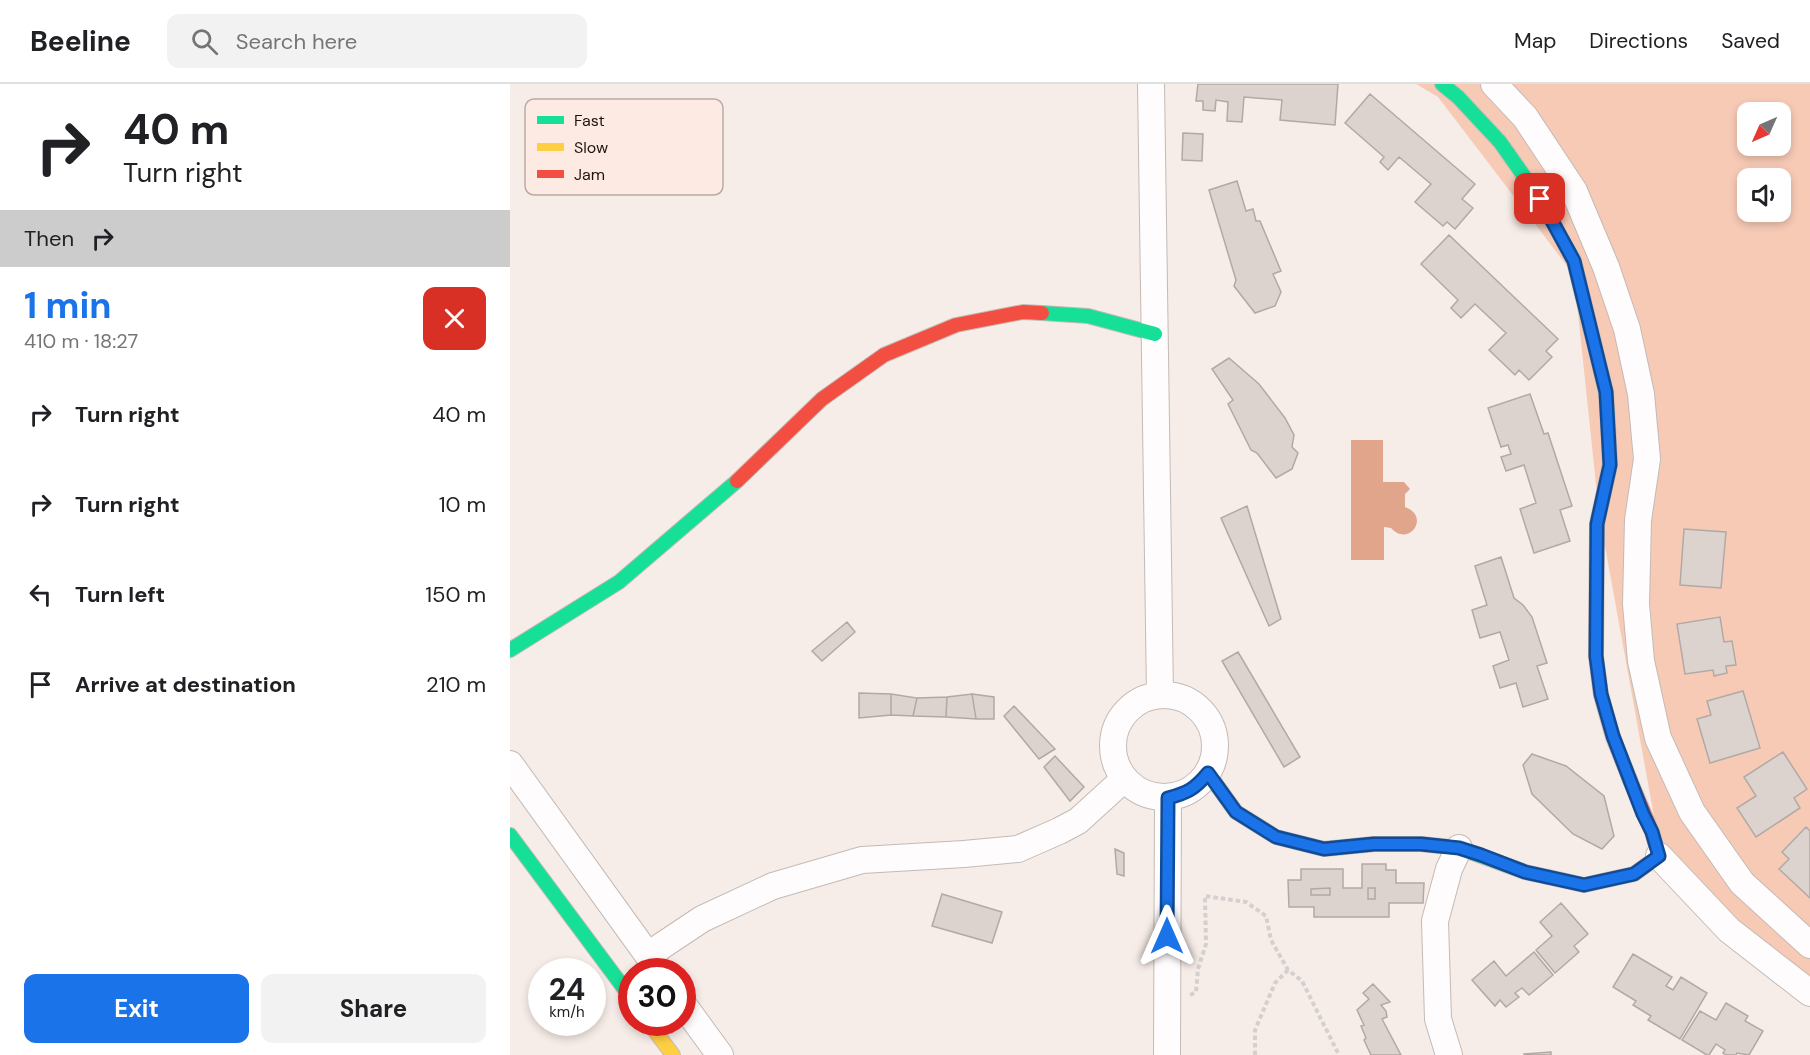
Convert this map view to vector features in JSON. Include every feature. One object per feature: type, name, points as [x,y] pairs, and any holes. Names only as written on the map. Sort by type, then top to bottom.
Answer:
[{"type":"street","points":[[1151,84],[1160,695]]},
{"type":"street","points":[[1442,84],[1458,97],[1500,142],[1540,199],[1574,261],[1606,392],[1610,465],[1597,524],[1596,569],[1596,656],[1601,694],[1613,736],[1652,832],[1659,856],[1729,930],[1810,993]]},
{"type":"street","points":[[1494,84],[1525,117],[1574,191],[1606,267],[1627,328],[1641,394],[1647,459],[1638,520],[1636,604],[1641,661],[1658,738],[1692,812],[1742,883],[1810,945]]},
{"type":"street","points":[[510,650],[619,582],[744,475],[822,399],[884,355],[956,325],[1023,312],[1088,316],[1155,334]]},
{"type":"street","points":[[1160,695],[1176,696],[1190,702],[1203,713],[1211,726],[1215,750],[1208,773],[1197,786],[1184,794],[1168,798],[1152,796],[1137,790],[1124,779],[1116,766],[1112,750],[1113,734],[1120,719],[1130,707],[1144,698],[1160,695]]},
{"type":"street","points":[[510,764],[650,958]]},
{"type":"street","points":[[1208,773],[1236,812],[1276,837],[1324,849],[1374,844],[1421,844],[1459,848],[1525,872],[1584,885],[1634,874],[1659,856]]},
{"type":"street","points":[[659,958],[702,918],[773,886],[862,860],[1018,849],[1078,821],[1124,779]]},
{"type":"street","points":[[1167,1055],[1168,798]]},
{"type":"street","points":[[510,835],[618,980]]},
{"type":"street","points":[[1449,1055],[1438,1018],[1435,921],[1449,869],[1459,848]]},
{"type":"street","points":[[696,1022],[720,1055]]},
{"type":"street","points":[[659,1036],[673,1055]]},
{"type":"path","points":[[1167,1005],[1197,992],[1198,969],[1206,944],[1205,896],[1246,902],[1266,916],[1271,940],[1288,970],[1302,981],[1339,1055]]},
{"type":"path","points":[[1255,1055],[1255,1030],[1275,983],[1288,970]]},
{"type":"shaded area","points":[[1416,84],[1810,84],[1810,999],[1659,844],[1599,513],[1574,275],[1438,97]]},
{"type":"shaded area","points":[[1351,440],[1383,440],[1383,482],[1404,482],[1410,489],[1405,494],[1405,507],[1413,511],[1417,523],[1410,533],[1404,534],[1384,527],[1384,560],[1351,560]]},
{"type":"building","points":[[1198,84],[1338,84],[1335,125],[1280,120],[1282,100],[1244,97],[1242,122],[1227,121],[1228,102],[1216,100],[1215,111],[1203,110],[1203,101],[1196,101]]},
{"type":"building","points":[[1370,94],[1475,184],[1462,199],[1473,208],[1455,229],[1447,222],[1443,226],[1415,202],[1431,184],[1399,157],[1388,170],[1380,162],[1384,157],[1345,123]]},
{"type":"building","points":[[1183,133],[1203,134],[1202,161],[1182,160]]},
{"type":"building","points":[[1237,181],[1246,211],[1253,209],[1256,221],[1260,221],[1281,271],[1273,274],[1281,292],[1275,306],[1255,313],[1234,286],[1236,280],[1209,190]]},
{"type":"building","points":[[1449,235],[1558,339],[1546,351],[1552,357],[1529,380],[1519,370],[1515,375],[1489,350],[1506,333],[1475,304],[1461,318],[1451,308],[1458,300],[1421,264]]},
{"type":"building","points":[[1229,358],[1259,384],[1285,418],[1294,435],[1292,447],[1298,453],[1292,469],[1276,478],[1257,453],[1251,450],[1228,404],[1233,400],[1212,369]]},
{"type":"building","points":[[1530,394],[1544,434],[1548,433],[1572,506],[1560,510],[1570,541],[1534,553],[1520,509],[1536,503],[1524,465],[1506,471],[1501,457],[1511,454],[1508,445],[1501,447],[1488,408]]},
{"type":"building","points":[[1247,506],[1281,619],[1269,626],[1221,518]]},
{"type":"building","points":[[1684,529],[1726,532],[1721,588],[1680,585]]},
{"type":"building","points":[[1501,557],[1514,598],[1532,617],[1547,663],[1537,666],[1548,699],[1523,707],[1516,683],[1500,688],[1493,666],[1509,660],[1500,632],[1480,638],[1472,610],[1487,605],[1475,566]]},
{"type":"building","points":[[1720,617],[1724,642],[1732,641],[1736,665],[1726,666],[1727,673],[1714,676],[1713,670],[1685,674],[1677,624]]},
{"type":"building","points":[[847,622],[855,632],[822,661],[812,651]]},
{"type":"building","points":[[1238,652],[1300,757],[1284,767],[1222,661]]},
{"type":"building","points":[[1743,691],[1760,748],[1710,763],[1697,719],[1711,715],[1707,701]]},
{"type":"building","points":[[859,693],[891,694],[891,715],[859,718]]},
{"type":"building","points":[[891,694],[917,698],[913,716],[891,715]]},
{"type":"building","points":[[972,694],[976,719],[946,717],[947,697]]},
{"type":"building","points":[[972,694],[994,697],[994,719],[976,719]]},
{"type":"building","points":[[947,697],[946,717],[913,716],[917,698]]},
{"type":"building","points":[[1014,706],[1055,749],[1039,759],[1004,716]]},
{"type":"building","points":[[1783,752],[1807,789],[1794,798],[1800,808],[1756,837],[1737,808],[1756,796],[1744,777]]},
{"type":"building","points":[[1532,754],[1566,766],[1604,796],[1614,836],[1602,849],[1573,834],[1532,794],[1523,765]]},
{"type":"building","points":[[1055,756],[1084,787],[1070,801],[1044,767]]},
{"type":"building","points":[[1806,827],[1810,831],[1810,898],[1779,869],[1789,859],[1782,852]]},
{"type":"building","points":[[1115,849],[1124,853],[1124,876],[1117,874]]},
{"type":"building","points":[[1362,864],[1386,864],[1386,870],[1396,870],[1396,883],[1424,883],[1423,903],[1389,903],[1389,917],[1314,917],[1314,907],[1289,907],[1288,880],[1301,880],[1301,869],[1343,869],[1343,888],[1362,888]],"holes":[[[1330,888],[1330,895],[1311,895],[1311,889]],[[1368,888],[1375,888],[1375,899],[1368,899]]]},
{"type":"building","points":[[1330,888],[1330,895],[1311,895],[1311,889]]},
{"type":"building","points":[[1368,888],[1375,888],[1375,899],[1368,899]]},
{"type":"building","points":[[942,894],[1002,912],[992,943],[932,926]]},
{"type":"building","points":[[1561,903],[1588,934],[1574,946],[1579,952],[1555,973],[1536,950],[1552,936],[1540,922]]},
{"type":"building","points":[[1534,952],[1553,975],[1529,995],[1522,988],[1515,993],[1519,997],[1506,1007],[1500,1000],[1495,1006],[1472,980],[1494,961],[1506,976]]},
{"type":"building","points":[[1633,954],[1672,977],[1666,986],[1673,990],[1681,977],[1707,993],[1680,1039],[1648,1020],[1651,1016],[1633,1005],[1636,1001],[1613,987]]},
{"type":"building","points":[[1373,984],[1390,1002],[1381,1005],[1387,1017],[1382,1019],[1401,1055],[1371,1055],[1364,1040],[1366,1038],[1361,1026],[1364,1025],[1357,1010],[1369,999],[1363,993]]},
{"type":"building","points":[[1726,1003],[1748,1016],[1745,1021],[1763,1031],[1749,1055],[1737,1053],[1726,1055],[1723,1053],[1725,1050],[1716,1044],[1707,1055],[1682,1040],[1700,1011],[1716,1020]]},
{"type":"building","points":[[1551,1052],[1551,1055],[1524,1055],[1524,1054]]},
{"type":"traffic: fast","points":[[1442,84],[1458,97],[1500,142],[1540,199],[1574,261],[1606,392],[1609,443]]},
{"type":"traffic: fast","points":[[1042,313],[1088,316],[1155,334]]},
{"type":"traffic: fast","points":[[510,650],[619,582],[737,481]]},
{"type":"traffic: fast","points":[[1208,773],[1236,812],[1276,837],[1324,849],[1374,844],[1421,844],[1459,848],[1525,872],[1548,877]]},
{"type":"traffic: fast","points":[[510,835],[618,980]]},
{"type":"traffic: slow","points":[[1609,443],[1610,465],[1597,524],[1596,656],[1601,695],[1613,737],[1630,780]]},
{"type":"traffic: slow","points":[[659,1036],[673,1055]]},
{"type":"traffic: jam","points":[[737,481],[822,399],[884,355],[956,325],[1023,312],[1042,313]]},
{"type":"traffic: jam","points":[[1548,877],[1584,885],[1634,874],[1659,856],[1652,832],[1630,780]]},
{"type":"route","points":[[1167,936],[1168,798],[1184,794],[1197,786],[1208,773],[1236,812],[1276,837],[1324,849],[1374,844],[1421,844],[1459,848],[1525,872],[1584,885],[1634,874],[1659,856],[1652,832],[1613,736],[1601,694],[1596,656],[1597,524],[1610,465],[1606,392],[1574,261],[1540,199]]}]
